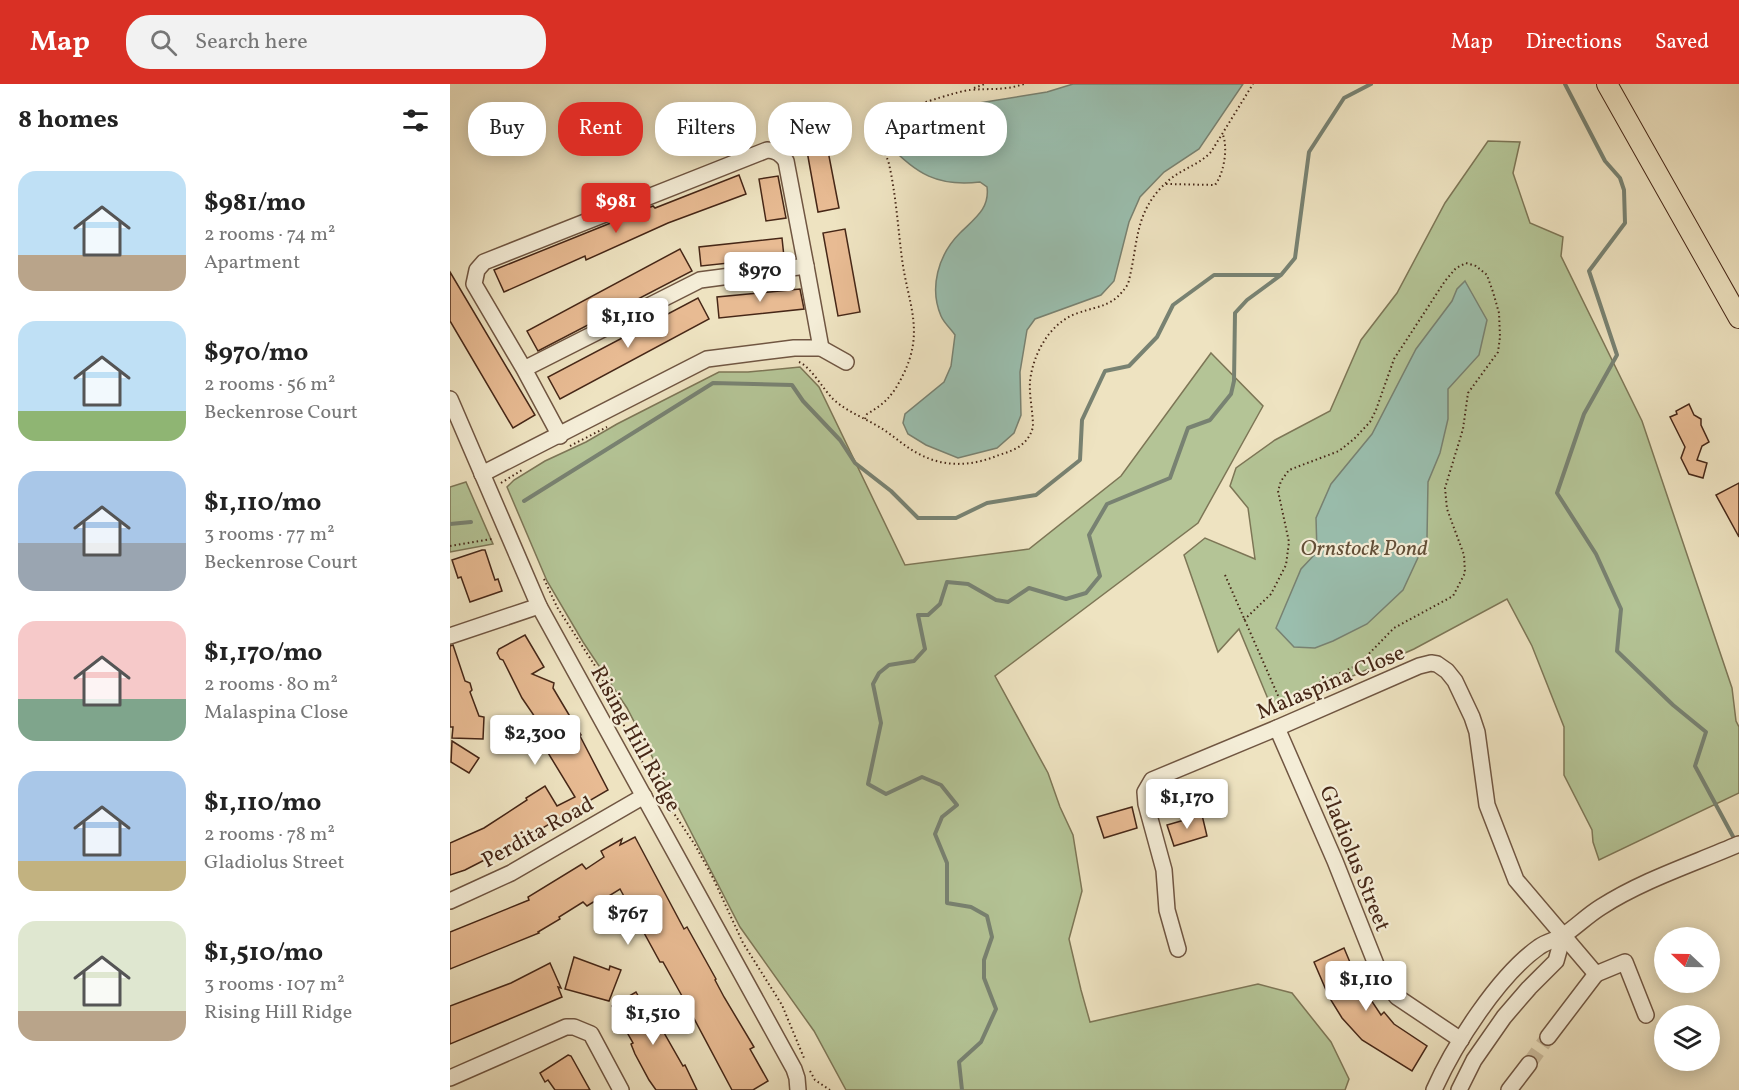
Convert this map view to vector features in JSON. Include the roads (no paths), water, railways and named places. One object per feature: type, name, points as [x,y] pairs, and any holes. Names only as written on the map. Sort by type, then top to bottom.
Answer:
[{"type":"main road","points":[[1611,87],[1739,318]]},
{"type":"street","points":[[561,443],[524,369],[474,284],[477,270],[484,262],[768,150],[781,154],[786,161],[821,348]]},
{"type":"street","points":[[524,369],[700,280],[806,266]]},
{"type":"street","points":[[482,474],[561,443],[708,359],[794,348],[821,348],[846,362]]},
{"type":"street","name":"Rising Hill Ridge","points":[[450,399],[539,606],[794,1069],[798,1090]]},
{"type":"street","points":[[450,636],[539,606]]},
{"type":"street","name":"Malaspina Close","points":[[1178,949],[1167,910],[1164,870],[1146,804],[1145,792],[1152,780],[1431,663],[1443,667],[1455,681],[1472,717],[1479,745],[1487,805],[1513,874],[1520,886],[1563,936]]},
{"type":"street","name":"Gladiolus Street","points":[[1277,728],[1335,861],[1381,977],[1397,997],[1461,1040]]},
{"type":"street","name":"Perdita Road","points":[[450,901],[511,873],[644,796]]},
{"type":"street","points":[[1434,1090],[1461,1040],[1497,990],[1540,946],[1563,936],[1608,902],[1739,844]]},
{"type":"street","points":[[1563,936],[1596,974]]},
{"type":"street","points":[[1459,1090],[1479,1054],[1504,1017],[1556,961],[1563,936]]},
{"type":"street","points":[[1548,1037],[1596,974],[1625,962],[1646,1015]]},
{"type":"street","points":[[450,1077],[566,1028],[574,1027],[591,1034],[621,1090]]},
{"type":"street","points":[[1509,1090],[1529,1064]]},
{"type":"waterway","points":[[962,1090],[959,1062],[981,1042],[996,1009],[984,978],[984,960],[992,937],[987,916],[971,907],[947,903],[947,863],[935,834],[942,817],[957,805],[941,785],[922,777],[886,794],[868,784],[881,723],[873,684],[879,673],[889,665],[914,661],[925,649],[918,615],[928,615],[940,604],[947,582],[968,584],[996,600],[1008,602],[1029,588],[1066,599],[1086,593],[1100,576],[1089,535],[1107,504],[1170,478],[1188,428],[1210,420],[1231,394],[1234,381],[1235,313],[1247,300],[1281,275],[1295,258],[1309,152],[1344,98],[1371,84]]},
{"type":"waterway","points":[[1565,84],[1605,161],[1620,178],[1624,190],[1625,223],[1589,271],[1617,355],[1584,414],[1557,493],[1596,554],[1621,609],[1617,651],[1673,705],[1706,732],[1695,766],[1736,842]]},
{"type":"waterway","points":[[524,501],[713,383],[792,385],[803,401],[840,440],[855,463],[891,491],[918,518],[956,518],[987,503],[1036,495],[1080,460],[1082,420],[1105,371],[1129,366],[1157,337],[1173,305],[1214,275],[1280,275]]},
{"type":"waterway","points":[[450,524],[471,522]]},
{"type":"tunnel","points":[[1529,1064],[1548,1037]]},
{"type":"park label","name":"Ornstock Pond","points":[[1364,547]]}]
